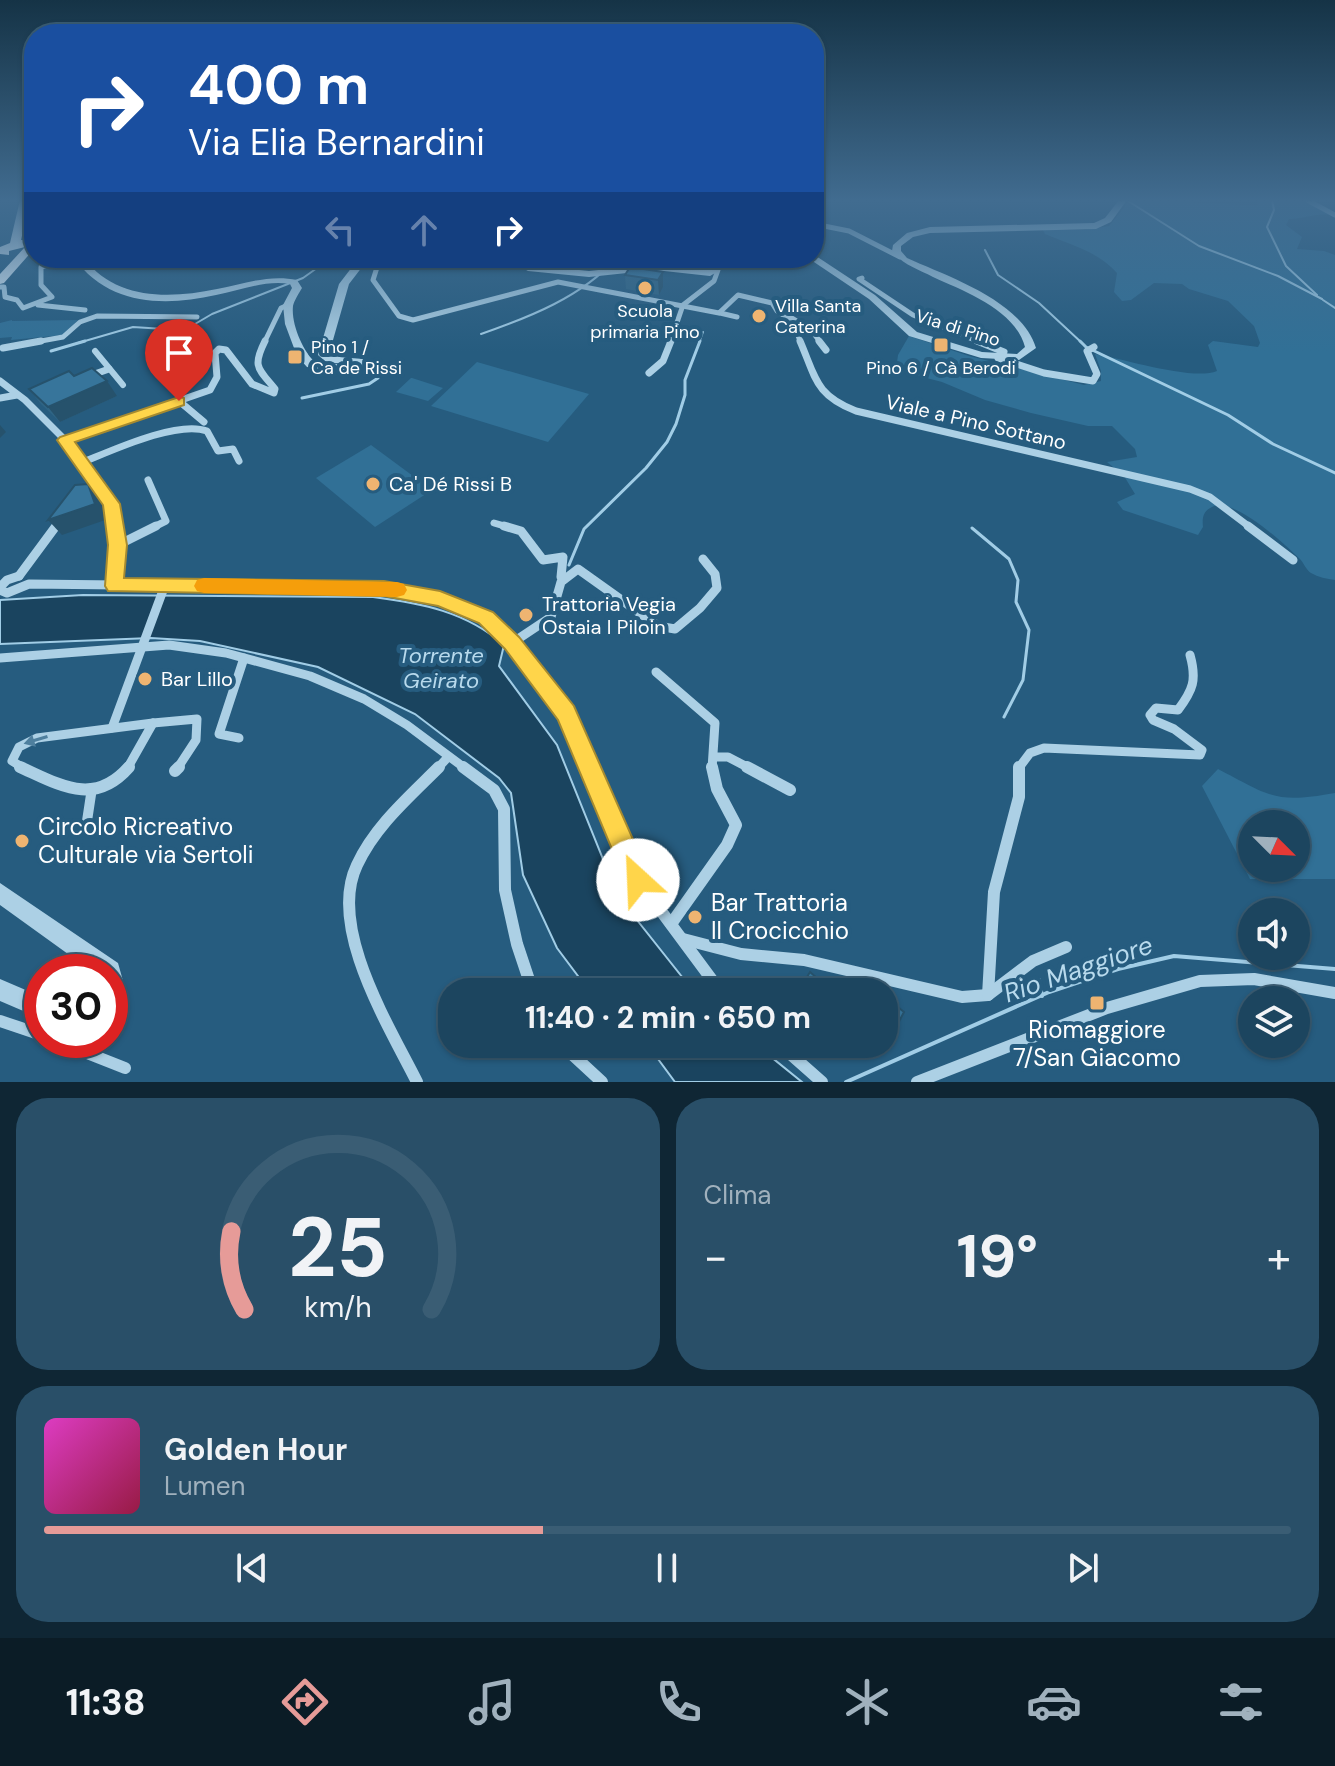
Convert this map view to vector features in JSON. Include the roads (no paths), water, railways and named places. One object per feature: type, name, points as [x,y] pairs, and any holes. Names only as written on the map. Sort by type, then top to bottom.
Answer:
[{"type":"main road","points":[[0,284],[7,253]]},
{"type":"street","points":[[887,250],[900,257]]},
{"type":"street","points":[[898,250],[900,257]]},
{"type":"street","name":"Via di Pino","points":[[824,265],[872,297],[913,334],[1004,356],[1026,354],[1031,348],[1029,335],[1022,326],[998,307],[900,257]]},
{"type":"street","points":[[0,284],[4,287],[5,297],[17,300],[24,308],[37,305],[52,297],[40,281],[41,268]]},
{"type":"street","points":[[87,268],[95,279],[115,291],[180,297],[288,281],[297,286],[288,305],[296,345],[311,365],[343,369],[372,366],[368,361],[336,361],[323,355],[344,284],[356,268]]},
{"type":"street","points":[[375,268],[373,280],[399,316],[413,320],[442,315],[555,282],[737,317]]},
{"type":"street","points":[[528,268],[589,274],[646,268]]},
{"type":"street","points":[[663,268],[701,273],[721,268]]},
{"type":"street","points":[[649,373],[657,369],[667,349],[683,305],[697,290],[714,281],[718,270]]},
{"type":"street","points":[[862,278],[859,279],[913,315],[1044,373],[1093,381],[1097,374],[1087,351],[1094,347]]},
{"type":"street","name":"Viale a Pino Sottano","points":[[719,313],[734,297],[744,295],[772,303],[795,325],[821,391],[838,404],[869,414],[1170,484],[1210,497],[1293,560]]},
{"type":"street","points":[[37,305],[85,310]]},
{"type":"street","points":[[65,440],[210,390],[217,377],[215,352],[223,349],[261,390],[269,394],[275,392],[256,360],[281,308],[288,305]]},
{"type":"street","points":[[902,326],[913,315]]},
{"type":"street","points":[[1,347],[63,337],[80,322],[97,316],[197,317]]},
{"type":"street","name":"Viale a Pino Sottano","points":[[785,317],[795,319],[811,330],[826,350]]},
{"type":"street","points":[[95,351],[123,385]]},
{"type":"street","points":[[1004,356],[1058,373],[1065,373],[1068,369]]},
{"type":"street","points":[[82,378],[109,369]]},
{"type":"street","points":[[0,381],[25,400],[65,440],[112,504],[118,545],[114,586]]},
{"type":"street","points":[[0,398],[17,395]]},
{"type":"street","points":[[25,400],[35,396]]},
{"type":"street","points":[[179,401],[204,422]]},
{"type":"street","points":[[81,463],[172,432],[194,428],[204,429],[211,435],[218,451],[233,449],[239,461]]},
{"type":"street","points":[[88,488],[95,480]]},
{"type":"street","points":[[118,545],[166,521],[148,480]]},
{"type":"street","points":[[0,589],[7,593],[20,581],[65,515]]},
{"type":"street","points":[[494,523],[521,531],[543,560],[564,558],[551,617],[512,643]]},
{"type":"street","points":[[561,579],[570,572],[581,570],[632,610],[658,626],[673,629],[700,608],[715,591],[717,577],[703,559]]},
{"type":"street","points":[[20,581],[114,586],[402,590],[471,609],[486,618],[512,643],[566,713],[638,880],[711,978]]},
{"type":"street","points":[[112,728],[165,585]]},
{"type":"street","points":[[0,658],[186,646],[310,676],[364,699],[407,725],[494,790],[501,799],[504,809],[505,890],[528,978]]},
{"type":"street","points":[[988,995],[994,892],[1019,797],[1018,768],[1030,753],[1044,748],[1200,755],[1202,750],[1196,743],[1153,720],[1150,715],[1156,708],[1178,710],[1196,688],[1198,679],[1190,655]]},
{"type":"street","points":[[239,738],[219,734],[244,658]]},
{"type":"street","points":[[656,672],[715,723],[712,769],[718,791],[736,825],[727,845],[671,924]]},
{"type":"street","points":[[153,723],[135,762],[114,780],[92,788],[78,790],[12,761],[19,747],[31,740],[112,728],[153,723],[197,719],[196,738],[188,756],[175,771]]},
{"type":"street","points":[[417,1082],[357,958],[348,923],[347,902],[355,865],[367,845],[448,757]]},
{"type":"street","points":[[714,757],[728,757],[790,790]]},
{"type":"street","points":[[87,821],[92,788]]},
{"type":"street","points":[[0,893],[86,954]]},
{"type":"street","points":[[682,939],[741,954],[804,960],[962,997],[988,995],[1033,961],[1066,947]]},
{"type":"street","points":[[917,1082],[1107,1008],[1200,981],[1254,979],[1335,993]]},
{"type":"street","points":[[0,990],[24,1000]]},
{"type":"street","points":[[0,1021],[24,1029]]},
{"type":"street","points":[[100,1058],[125,1068]]},
{"type":"street","points":[[576,1058],[602,1082]]},
{"type":"street","points":[[795,1058],[817,1078]]},
{"type":"water","name":"Torrente Geirato","points":[[83,595],[373,597],[443,611],[475,624],[504,645],[499,666],[557,745],[605,864],[633,915],[683,978],[580,978],[557,948],[523,875],[511,793],[499,778],[415,714],[318,667],[200,641],[151,638],[0,644],[0,600]]},
{"type":"water","points":[[657,1058],[772,1058],[802,1082],[675,1082]]},
{"type":"waterway","points":[[985,250],[998,275],[1039,303],[1082,343]]},
{"type":"waterway","points":[[1211,250],[1278,276],[1322,299]]},
{"type":"waterway","points":[[1278,250],[1286,266],[1317,295]]},
{"type":"waterway","points":[[78,343],[133,327],[164,329],[195,324],[212,314],[303,278],[317,268]]},
{"type":"waterway","points":[[481,334],[536,313],[571,295],[607,268]]},
{"type":"waterway","points":[[1323,300],[1335,308]]},
{"type":"waterway","points":[[699,343],[703,332]]},
{"type":"waterway","points":[[51,351],[85,341]]},
{"type":"waterway","points":[[569,565],[584,529],[646,468],[667,442],[676,424],[685,395],[685,380],[700,341]]},
{"type":"waterway","points":[[1082,343],[1228,415],[1273,444],[1335,473]]},
{"type":"waterway","points":[[302,398],[369,384],[378,378],[378,370]]},
{"type":"waterway","points":[[972,528],[1009,559],[1018,580],[1016,602],[1029,630],[1023,680],[1004,717]]},
{"type":"waterway","name":"Rio Maggiore","points":[[1042,995],[1118,969],[1174,956],[1335,969]]},
{"type":"waterway","points":[[1039,980],[1042,995]]},
{"type":"waterway","name":"Rio Maggiore","points":[[846,1082],[1042,995]]},
{"type":"place","name":"Scuola primaria Pino","points":[[645,288]]},
{"type":"place","name":"Villa Santa Caterina","points":[[759,316]]},
{"type":"place","name":"Pino 6 / Cà Berodi","points":[[941,345]]},
{"type":"place","name":"Pino 1 / Ca de Rissi","points":[[295,357]]},
{"type":"place","name":"Ca' Dé Rissi B","points":[[373,484]]},
{"type":"place","name":"Trattoria Vegia Ostaia I Piloin","points":[[526,615]]},
{"type":"place","name":"Bar Lillo","points":[[145,679]]},
{"type":"place","name":"Circolo Ricreativo Culturale via Sertoli","points":[[22,841]]},
{"type":"place","name":"Bar Trattoria Il Crocicchio","points":[[695,917]]},
{"type":"place","name":"Riomaggiore 7/San Giacomo","points":[[1097,1003]]}]
